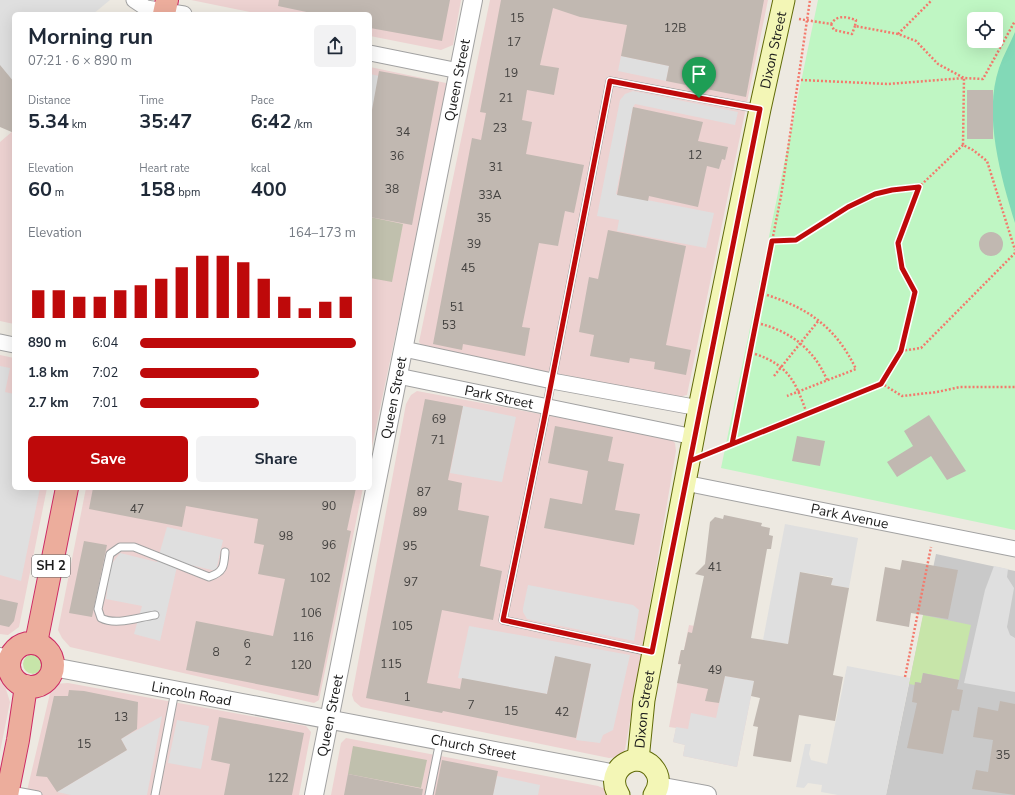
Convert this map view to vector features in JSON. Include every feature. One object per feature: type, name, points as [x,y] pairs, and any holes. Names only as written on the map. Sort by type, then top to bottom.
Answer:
[{"type":"highway","name":"SH 2","points":[[36,643],[67,490]]},
{"type":"highway","points":[[25,643],[36,643],[47,649],[52,658],[53,667],[50,675],[44,682],[31,687],[22,685],[14,679],[5,658],[25,643]]},
{"type":"highway","points":[[8,792],[26,686]]},
{"type":"main road","name":"Dixon Street","points":[[638,760],[644,700],[652,652],[699,408],[760,109],[789,9]]},
{"type":"main road","points":[[619,795],[614,782],[616,774],[621,766],[629,761],[638,760],[646,762],[654,769],[658,777],[656,790]]},
{"type":"street","points":[[134,0],[146,8],[170,10]]},
{"type":"street","name":"Queen Street","points":[[314,795],[331,720],[340,663],[473,0]]},
{"type":"street","points":[[372,53],[459,71]]},
{"type":"street","points":[[0,342],[12,345]]},
{"type":"street","name":"Park Street","points":[[404,349],[552,381],[699,408]]},
{"type":"street","name":"Park Street","points":[[398,376],[546,408],[694,437]]},
{"type":"street","name":"Park Avenue","points":[[685,483],[1015,549]]},
{"type":"street","name":"Lincoln Road","points":[[53,667],[331,720]]},
{"type":"street","name":"Church Street","points":[[331,720],[616,774]]},
{"type":"street","points":[[656,790],[707,795]]},
{"type":"lane","points":[[652,652],[503,620],[552,381],[610,81],[760,109]]},
{"type":"lane","points":[[155,615],[118,621],[107,621],[101,618],[98,609],[110,554],[120,547],[134,548],[209,577],[218,574],[224,566],[225,552]]},
{"type":"lane","points":[[155,795],[175,690]]},
{"type":"lane","points":[[429,795],[440,741]]},
{"type":"lane","points":[[8,792],[38,795]]},
{"type":"path","points":[[732,444],[781,196],[810,0]]},
{"type":"path","points":[[898,34],[932,0]]},
{"type":"path","points":[[789,9],[808,20],[831,24]]},
{"type":"path","points":[[842,16],[856,20],[852,34],[834,30],[831,24],[834,20],[842,16]]},
{"type":"path","points":[[801,80],[888,84],[964,78],[983,79],[1015,21]]},
{"type":"path","points":[[855,26],[898,34],[916,41],[938,64],[964,78]]},
{"type":"path","points":[[690,461],[881,384],[901,351],[915,292],[902,268],[898,243],[919,187],[963,145],[964,78]]},
{"type":"path","points":[[963,145],[973,150],[987,161],[1015,250]]},
{"type":"path","points":[[768,241],[796,240],[848,207],[875,194],[892,190],[919,187]]},
{"type":"path","points":[[901,351],[921,348],[1015,253]]},
{"type":"path","points":[[767,295],[803,308],[819,320],[841,343],[856,369],[787,396]]},
{"type":"path","points":[[774,376],[819,320]]},
{"type":"path","points":[[762,324],[780,330],[801,343],[816,360],[827,380]]},
{"type":"path","points":[[756,354],[781,366],[793,379],[807,414]]},
{"type":"path","points":[[881,384],[902,396],[938,392],[960,387],[1015,386]]},
{"type":"path","points":[[904,677],[934,533]]},
{"type":"shaded area","points":[[0,0],[110,0],[95,12],[12,12],[12,80],[10,81],[0,69]]},
{"type":"shaded area","points":[[191,0],[461,0],[453,45],[441,50],[372,36],[372,12],[250,12]]},
{"type":"shaded area","points":[[490,0],[768,0],[687,395],[679,397],[424,348],[419,342]]},
{"type":"shaded area","points":[[621,56],[669,66],[666,81],[618,71]]},
{"type":"shaded area","points":[[372,67],[446,83],[448,85],[372,446]]},
{"type":"shaded area","points":[[372,74],[379,76],[372,111]]},
{"type":"shaded area","points":[[633,91],[738,112],[735,125],[635,104],[633,107],[616,194],[714,213],[706,248],[617,231],[619,220],[597,216],[620,100],[625,94]]},
{"type":"shaded area","points":[[12,132],[12,324],[0,321],[0,142]]},
{"type":"shaded area","points":[[372,217],[403,224],[392,282],[372,278]]},
{"type":"shaded area","points":[[0,355],[12,358],[12,490],[47,490],[19,627],[8,635],[0,634]]},
{"type":"shaded area","points":[[0,366],[10,368],[5,392],[12,394],[12,490],[40,490],[21,581],[0,575]]},
{"type":"shaded area","points":[[417,391],[669,438],[675,443],[676,451],[625,750],[617,757],[609,758],[361,707],[354,701],[352,695],[406,404],[411,395]]},
{"type":"shaded area","points":[[463,406],[516,417],[502,482],[450,473]]},
{"type":"shaded area","points":[[86,490],[363,490],[319,700],[314,703],[70,647],[62,638],[58,630]]},
{"type":"shaded area","points":[[785,524],[858,538],[849,588],[831,585],[833,577],[801,572],[788,644],[763,640]]},
{"type":"shaded area","points":[[167,527],[223,540],[216,571],[178,562],[160,641],[134,634],[142,606],[106,599],[110,566],[120,553],[157,562]]},
{"type":"shaded area","points":[[936,554],[1015,571],[1015,795],[886,795]]},
{"type":"shaded area","points":[[994,566],[1008,569],[1007,577],[1014,588],[1007,627],[1010,635],[1015,638],[1015,692],[964,683],[985,590]]},
{"type":"shaded area","points":[[528,585],[633,605],[639,610],[634,641],[527,619],[523,612],[523,608]]},
{"type":"shaded area","points":[[689,625],[731,632],[751,696],[737,767],[683,756],[685,745],[673,742],[676,728],[669,727],[681,665],[678,664],[681,650],[684,650]]},
{"type":"shaded area","points":[[469,626],[630,655],[613,730],[603,735],[600,743],[576,740],[591,664],[555,657],[547,694],[458,678]]},
{"type":"shaded area","points":[[847,666],[910,678],[886,795],[838,795],[821,792],[822,785],[808,783],[804,788],[796,787],[805,744],[811,744],[809,754],[811,760],[827,764]]},
{"type":"shaded area","points":[[725,676],[754,681],[737,767],[683,756],[685,745],[673,742],[676,727],[688,729],[691,713],[716,718]]},
{"type":"shaded area","points":[[0,679],[5,686],[10,702],[0,752]]},
{"type":"shaded area","points":[[68,683],[306,726],[311,732],[299,795],[26,795],[52,685]]},
{"type":"shaded area","points":[[162,716],[147,795],[71,795],[57,792],[127,750],[121,739]]},
{"type":"shaded area","points":[[177,720],[209,726],[201,769],[168,763]]},
{"type":"shaded area","points":[[346,738],[598,786],[605,789],[609,795],[331,795],[341,743]]},
{"type":"shaded area","points":[[353,746],[427,760],[421,788],[348,774]]},
{"type":"shaded area","points":[[497,776],[540,785],[538,795],[493,795]]},
{"type":"green space","points":[[818,0],[1015,0],[1015,530],[721,468]]},
{"type":"green space","points":[[1015,32],[1015,223],[1004,186],[996,146],[993,126],[993,106],[999,68]]},
{"type":"green space","points":[[923,615],[971,625],[959,680],[923,673],[921,683],[916,682],[915,685],[909,684]]},
{"type":"green space","points":[[33,654],[40,657],[43,664],[40,671],[33,674],[26,671],[23,664],[26,657]]},
{"type":"building","points":[[279,0],[450,0],[442,41],[372,28],[372,12],[306,12],[278,6]]},
{"type":"building","points":[[501,0],[764,0],[746,97],[666,81],[669,66],[621,56],[627,25],[580,17],[553,8],[540,65],[559,68],[554,95],[527,90],[522,120],[532,122],[526,154],[584,165],[574,213],[565,211],[558,246],[539,243],[522,327],[530,328],[525,356],[463,344],[462,350],[433,344],[472,138],[481,140],[486,113],[480,112]]},
{"type":"building","points":[[0,65],[12,80],[12,132],[0,127]]},
{"type":"building","points":[[379,71],[439,82],[412,225],[372,217],[372,110]]},
{"type":"building","points":[[967,90],[993,90],[993,139],[967,139]]},
{"type":"building","points":[[633,107],[703,122],[698,141],[728,147],[725,160],[722,159],[719,169],[707,166],[698,207],[649,196],[648,201],[617,195]]},
{"type":"building","points":[[608,230],[686,246],[666,345],[691,350],[686,375],[654,369],[655,362],[630,358],[629,363],[590,356],[594,335],[579,332],[589,277],[598,279]]},
{"type":"building","points":[[991,232],[1000,235],[1003,244],[1000,253],[991,256],[982,253],[979,244],[982,235]]},
{"type":"building","points":[[425,399],[463,406],[448,480],[462,483],[458,510],[489,516],[480,566],[502,571],[493,620],[442,610],[427,683],[460,689],[462,678],[547,694],[555,656],[591,664],[576,738],[443,711],[442,713],[366,698]]},
{"type":"building","points":[[929,415],[966,471],[947,480],[931,456],[897,477],[887,462],[913,446],[904,431]]},
{"type":"building","points":[[555,426],[613,437],[608,461],[624,464],[615,510],[640,514],[634,545],[544,528],[550,498],[582,504],[588,471],[548,463]]},
{"type":"building","points":[[797,436],[825,441],[820,466],[792,461]]},
{"type":"building","points":[[93,490],[356,490],[347,530],[351,531],[318,696],[186,670],[196,621],[273,636],[285,579],[258,574],[264,545],[254,543],[258,519],[186,506],[182,527],[89,509]]},
{"type":"building","points":[[724,515],[762,523],[761,526],[770,528],[769,535],[773,536],[771,549],[767,549],[751,638],[788,644],[800,572],[833,578],[831,585],[849,588],[833,675],[843,677],[835,721],[799,715],[791,762],[753,756],[758,727],[753,726],[760,698],[751,696],[754,681],[725,676],[719,703],[705,701],[708,689],[677,683],[681,664],[678,664],[681,650],[684,650],[688,632],[692,633],[704,576],[695,574],[705,564],[710,522],[715,517],[723,519]]},
{"type":"building","points":[[84,541],[107,545],[92,617],[69,613]]},
{"type":"building","points":[[902,560],[958,570],[948,619],[911,613],[909,627],[876,621],[885,567],[900,570]]},
{"type":"building","points":[[0,599],[18,603],[14,621],[9,627],[0,625]]},
{"type":"building","points":[[923,673],[959,680],[957,689],[963,690],[959,711],[952,710],[943,754],[907,748],[917,703],[912,702],[915,682],[921,683]]},
{"type":"building","points":[[69,690],[84,691],[138,702],[137,729],[121,739],[127,750],[57,792],[47,777],[36,776],[54,696],[68,696]]},
{"type":"building","points":[[1000,701],[1015,704],[1015,795],[972,789],[976,770],[988,772],[993,740],[973,737],[978,707],[998,711]]},
{"type":"building","points":[[219,717],[304,733],[292,795],[224,795],[230,764],[211,760]]},
{"type":"building","points":[[442,760],[498,771],[493,795],[435,795]]},
{"type":"building","points":[[348,774],[423,789],[422,795],[344,795]]},
{"type":"route","points":[[699,98],[610,81],[544,420],[503,620],[652,652],[690,461],[881,384],[901,351],[915,292],[902,268],[898,243],[919,187],[892,190],[875,194],[848,207],[796,240],[772,241],[732,444],[690,461],[699,408],[760,109],[699,98]]}]
